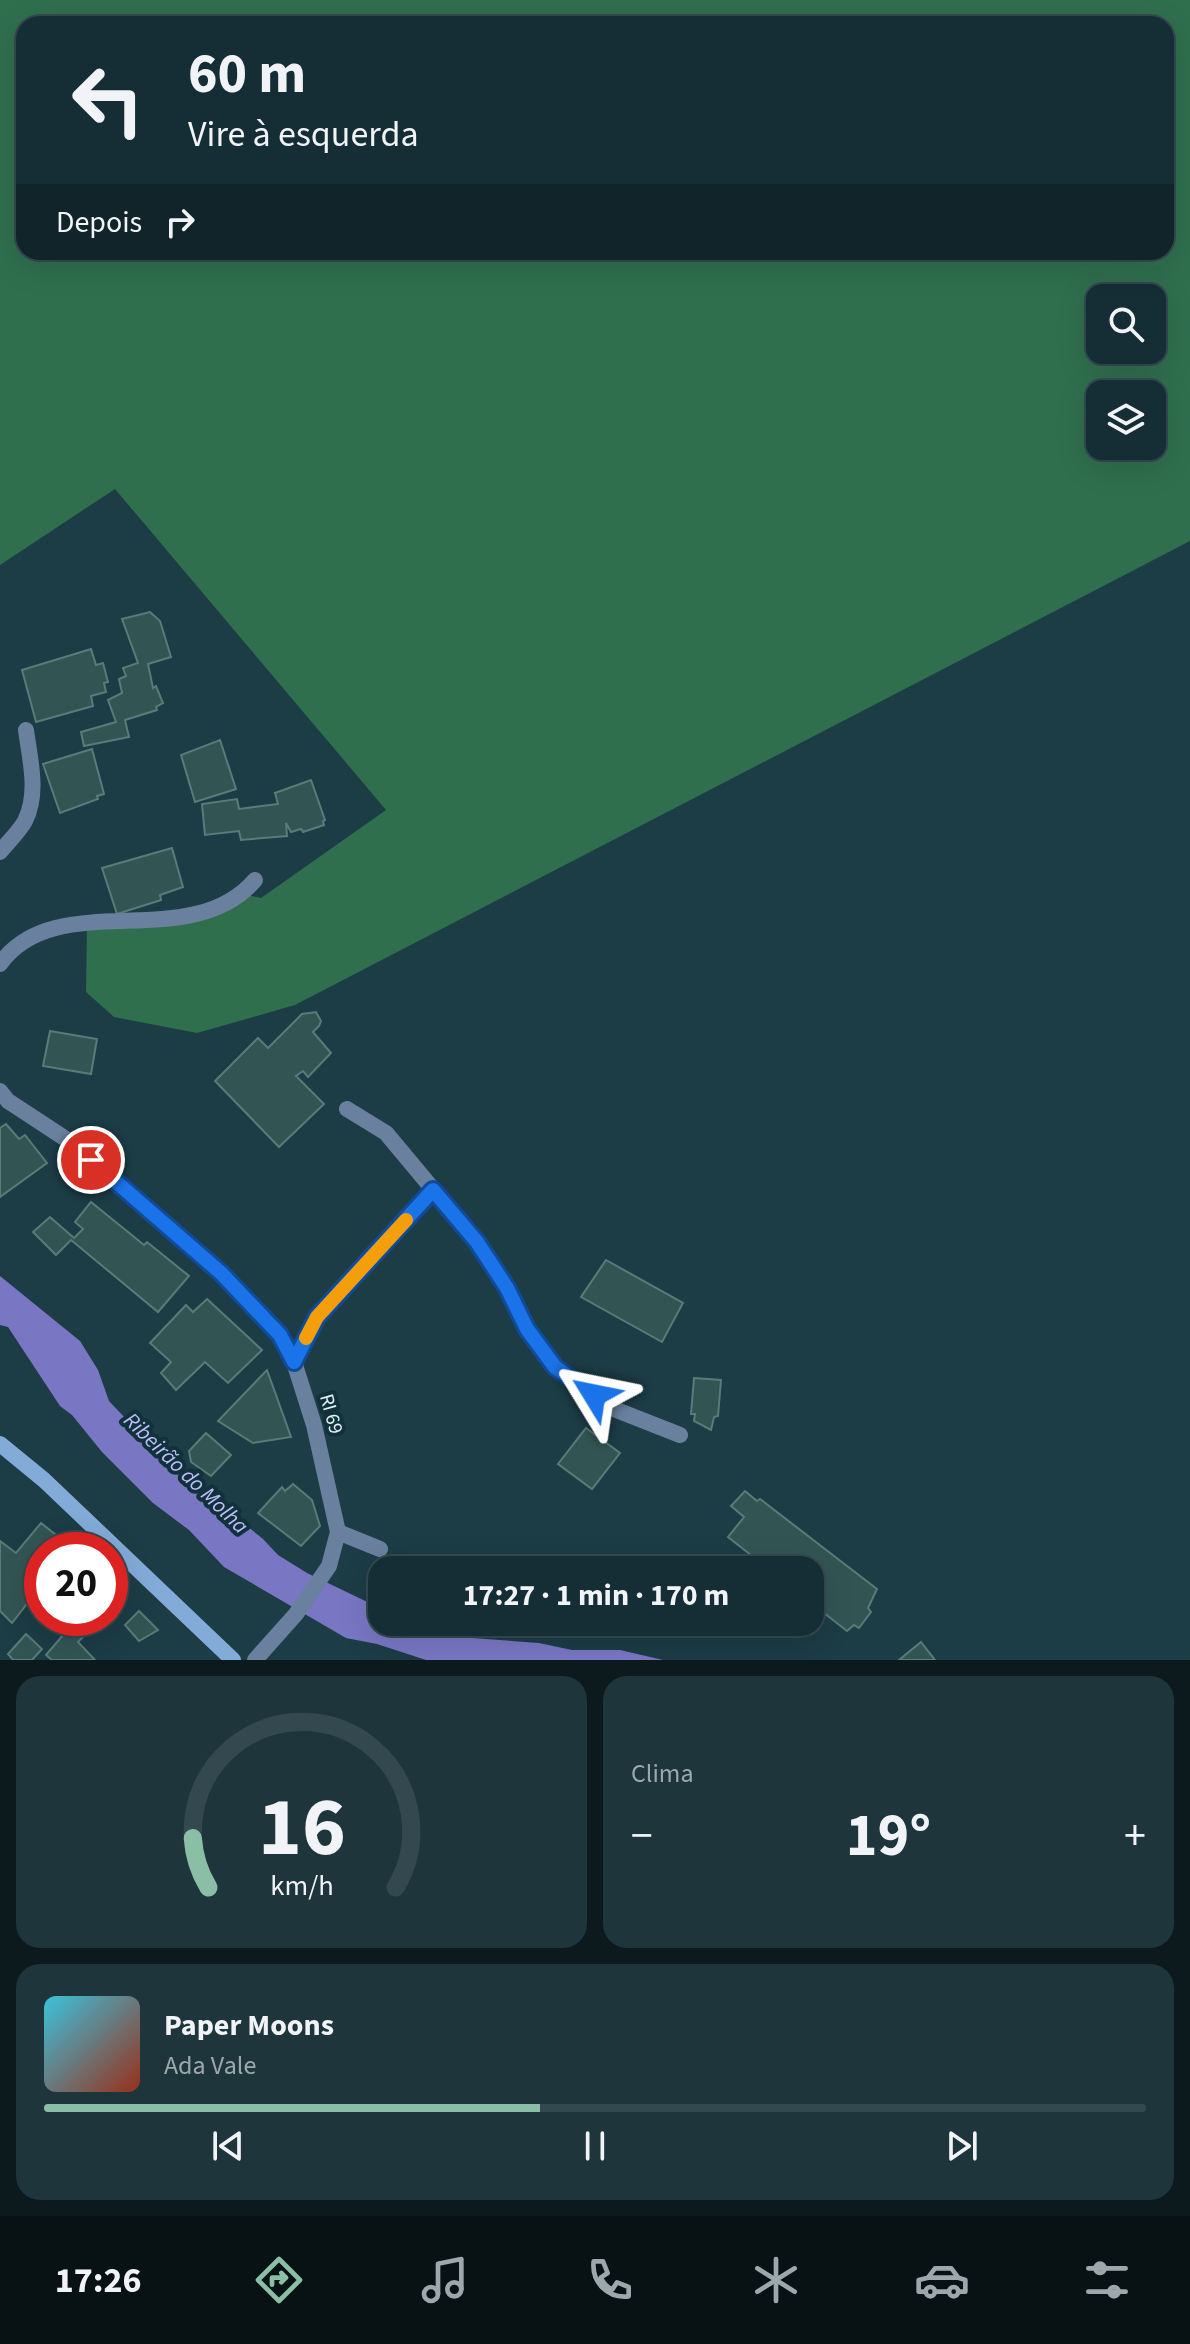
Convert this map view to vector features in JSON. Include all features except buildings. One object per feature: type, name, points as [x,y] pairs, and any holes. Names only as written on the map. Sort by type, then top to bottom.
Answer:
[{"type":"street","points":[[0,852],[24,822],[32,799],[33,778],[26,730]]},
{"type":"street","points":[[0,964],[12,947],[44,929],[87,923],[147,922],[201,913],[243,894],[255,880]]},
{"type":"street","name":"RI 69","points":[[0,1091],[8,1101],[69,1141],[221,1273],[280,1335],[294,1362],[314,1425],[338,1532],[329,1566],[296,1614],[255,1660]]},
{"type":"street","points":[[347,1109],[386,1133],[477,1242],[507,1288],[527,1329],[555,1367],[614,1409],[680,1435]]},
{"type":"street","points":[[294,1362],[317,1317],[433,1190]]},
{"type":"street","points":[[0,1444],[44,1480],[233,1660]]},
{"type":"street","points":[[338,1532],[380,1549]]},
{"type":"green space","points":[[0,0],[1190,0],[1190,541],[295,1005],[197,1033],[114,1017],[86,992],[87,923],[147,922],[243,894],[261,898],[386,810],[115,489],[0,565]]},
{"type":"shaded area","points":[[0,1276],[80,1341],[98,1370],[109,1401],[163,1458],[263,1539],[278,1555],[307,1573],[368,1602],[368,1636],[453,1636],[539,1643],[572,1650],[620,1650],[663,1660],[426,1660],[377,1644],[346,1638],[224,1567],[189,1530],[153,1503],[102,1452],[72,1415],[60,1406],[8,1327],[0,1325]]},
{"type":"slow traffic","points":[[306,1338],[317,1317],[406,1220]]},
{"type":"route","points":[[91,1160],[221,1273],[280,1335],[294,1362],[317,1317],[433,1190],[477,1242],[507,1288],[527,1329],[555,1367],[594,1395]]},
{"type":"water label","name":"Ribeirão do Molha","points":[[186,1473]]}]
